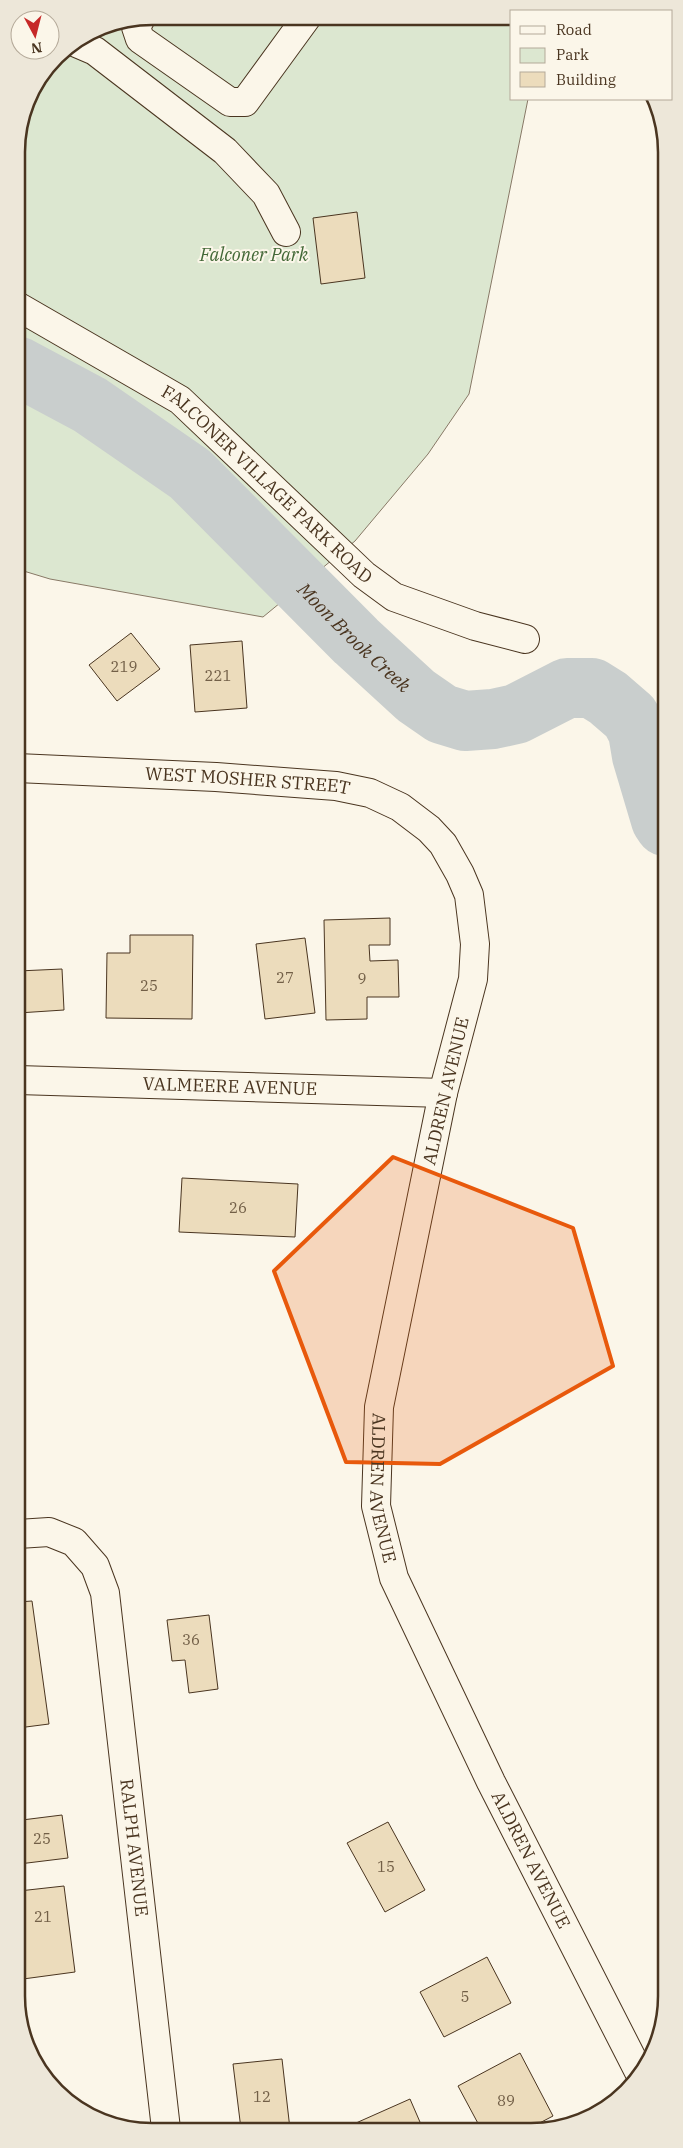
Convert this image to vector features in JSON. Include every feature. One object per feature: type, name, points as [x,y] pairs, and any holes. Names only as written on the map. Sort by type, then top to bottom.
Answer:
[{"type":"street","points":[[137,26],[140,39],[230,102],[245,102],[301,25]]},
{"type":"street","points":[[82,45],[95,51],[225,151],[266,194],[286,232]]},
{"type":"street","name":"FALCONER VILLAGE PARK ROAD","points":[[25,311],[180,400],[364,575],[394,597],[475,626],[525,639]]},
{"type":"street","name":"WEST MOSHER STREET","points":[[25,768],[216,777],[336,786],[370,793],[400,807],[429,829],[452,858]]},
{"type":"street","name":"ALDREN AVENUE","points":[[452,858],[469,895],[475,944],[473,979],[443,1093],[379,1408],[376,1506],[394,1578],[491,1782],[636,2067]]},
{"type":"street","name":"VALMEERE AVENUE","points":[[25,1080],[443,1093]]},
{"type":"street","name":"RALPH AVENUE","points":[[25,1534],[49,1532],[74,1542],[95,1566],[104,1593],[165,2123]]},
{"type":"highlighted area","points":[[393,1157],[573,1228],[613,1366],[440,1464],[346,1462],[274,1271]]},
{"type":"green space","name":"Falconer Park","points":[[143,25],[510,25],[510,100],[528,100],[469,394],[428,454],[355,541],[263,617],[50,579],[25,571],[25,143],[27,127],[35,103],[46,81],[68,56],[88,42],[127,27]]},
{"type":"building","points":[[357,212],[365,278],[321,284],[313,218]]},
{"type":"building","points":[[131,633],[160,669],[117,701],[89,665]]},
{"type":"building","points":[[242,641],[247,708],[195,712],[190,645]]},
{"type":"building","points":[[390,918],[390,945],[369,945],[370,961],[398,960],[399,997],[367,997],[367,1019],[326,1020],[324,920]]},
{"type":"building","points":[[130,935],[193,935],[192,1019],[106,1018],[107,953],[130,953]]},
{"type":"building","points":[[305,938],[315,1013],[265,1019],[256,944]]},
{"type":"building","points":[[62,969],[64,1010],[25,1013],[25,971]]},
{"type":"building","points":[[182,1178],[298,1184],[295,1237],[179,1232]]},
{"type":"building","points":[[32,1601],[49,1724],[25,1727],[25,1602]]},
{"type":"building","points":[[209,1615],[218,1689],[189,1693],[185,1660],[172,1661],[167,1620]]},
{"type":"building","points":[[62,1815],[68,1858],[25,1863],[25,1820]]},
{"type":"building","points":[[388,1822],[425,1890],[385,1912],[347,1843]]},
{"type":"building","points":[[64,1886],[75,1972],[25,1979],[25,1890]]},
{"type":"building","points":[[487,1957],[511,2003],[444,2037],[420,1992]]},
{"type":"building","points":[[520,2053],[553,2116],[540,2123],[478,2123],[458,2086]]},
{"type":"building","points":[[282,2059],[289,2123],[240,2123],[233,2064]]},
{"type":"building","points":[[410,2099],[420,2123],[356,2123]]},
{"type":"waterway","name":"Moon Brook Creek","points":[[25,370],[90,405],[190,474],[356,641],[416,696],[442,714],[465,721],[493,719],[516,714],[567,688],[592,688],[608,698],[630,717],[638,732],[642,756],[658,810]]}]
